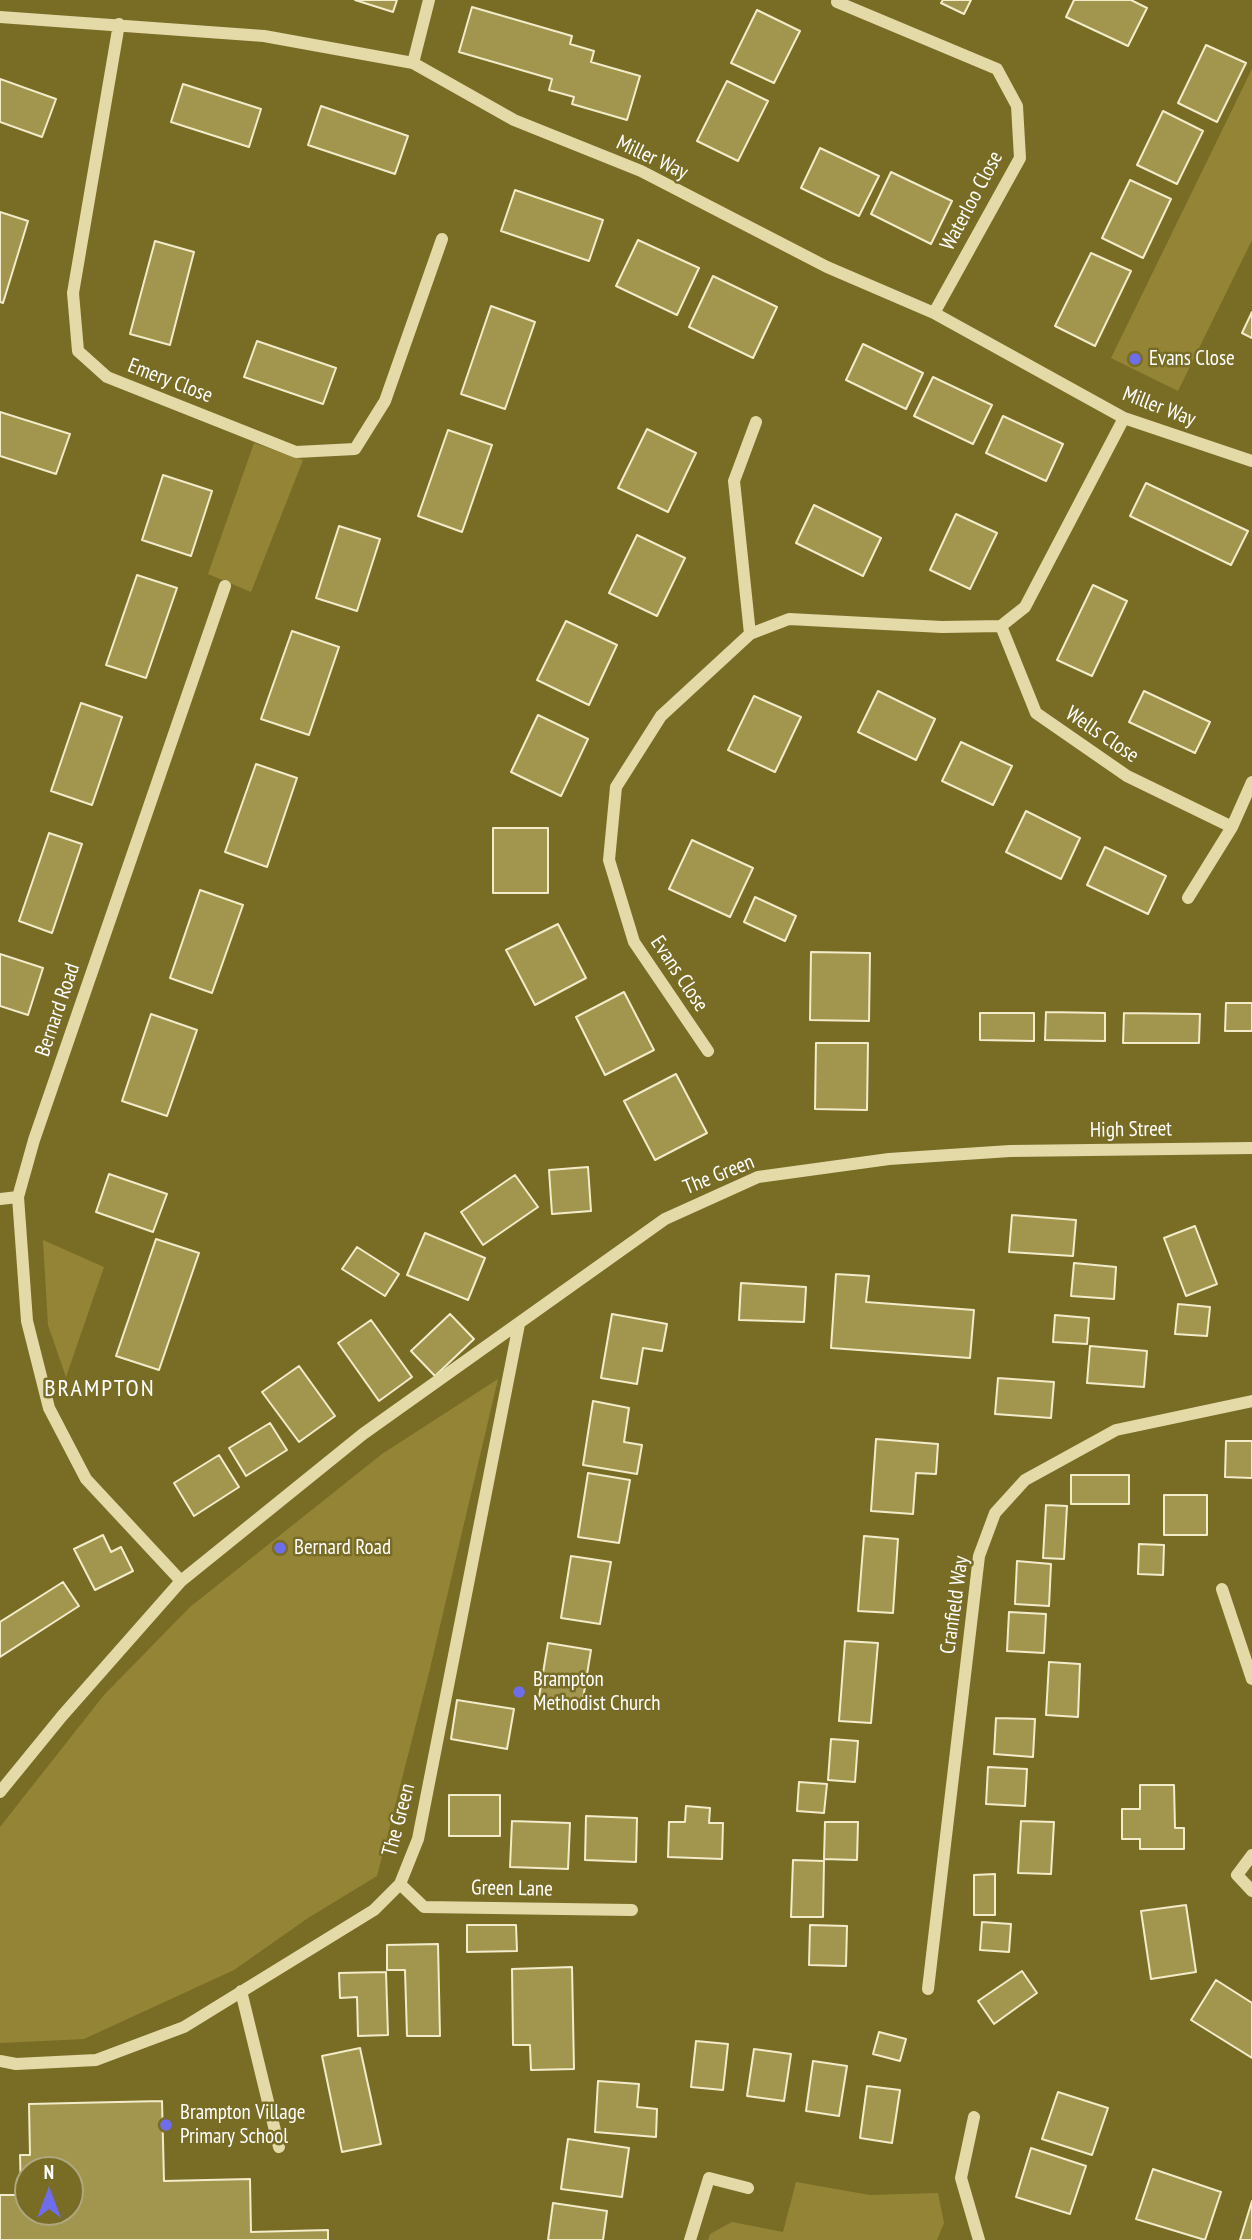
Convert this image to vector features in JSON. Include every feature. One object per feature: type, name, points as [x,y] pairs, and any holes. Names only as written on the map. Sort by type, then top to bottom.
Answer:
[{"type":"street","points":[[413,64],[429,0]]},
{"type":"street","name":"Waterloo Close","points":[[837,2],[997,69],[1017,106],[1020,158],[934,313]]},
{"type":"street","name":"Miller Way","points":[[0,18],[119,24],[264,36],[413,64],[514,120],[641,171],[827,267],[934,313],[1124,418],[1252,461]]},
{"type":"street","name":"Emery Close","points":[[119,24],[73,293],[78,351],[107,377],[296,452],[355,449],[386,401],[442,239]]},
{"type":"street","points":[[1001,626],[1025,607],[1124,418]]},
{"type":"street","points":[[750,634],[734,481],[756,422]]},
{"type":"street","name":"Bernard Road","points":[[181,1581],[86,1479],[49,1408],[27,1321],[18,1197],[34,1140],[225,586]]},
{"type":"street","name":"Evans Close","points":[[708,1051],[634,942],[609,860],[616,788],[660,716],[750,634],[789,620],[942,627],[1001,626]]},
{"type":"street","name":"Wells Close","points":[[1001,626],[1036,713],[1127,776],[1232,827]]},
{"type":"street","points":[[1188,898],[1232,827],[1252,782]]},
{"type":"street","name":"High Street","points":[[1010,1151],[1252,1149]]},
{"type":"street","name":"The Green","points":[[0,1792],[62,1716],[181,1581],[363,1434],[665,1219],[758,1177],[889,1158],[1010,1151]]},
{"type":"street","points":[[0,1199],[18,1197]]},
{"type":"street","name":"The Green","points":[[0,2061],[16,2064],[96,2060],[184,2027],[374,1910],[400,1884],[418,1839],[519,1324]]},
{"type":"street","name":"Cranfield Way","points":[[928,1989],[979,1556],[996,1513],[1025,1480],[1116,1430],[1252,1401]]},
{"type":"street","points":[[1222,1589],[1252,1679]]},
{"type":"street","points":[[1252,1855],[1237,1875],[1252,1891]]},
{"type":"street","name":"Green Lane","points":[[400,1884],[424,1907],[632,1910]]},
{"type":"street","points":[[241,1992],[279,2147]]},
{"type":"street","points":[[974,2117],[961,2178],[979,2240]]},
{"type":"street","points":[[690,2240],[709,2178],[748,2188]]},
{"type":"shaded area","points":[[1252,69],[1252,240],[1178,391],[1111,358]]},
{"type":"shaded area","points":[[254,443],[303,460],[251,592],[208,574]]},
{"type":"shaded area","points":[[43,1240],[104,1267],[66,1377],[48,1325]]},
{"type":"shaded area","points":[[498,1379],[428,1677],[377,1876],[308,1918],[234,1970],[84,2039],[0,2043],[0,1827],[104,1695],[190,1607],[382,1454]]},
{"type":"shaded area","points":[[796,2182],[870,2195],[938,2193],[944,2223],[937,2240],[708,2240],[710,2234],[732,2222],[783,2232]]},
{"type":"building","points":[[355,0],[397,0],[393,12]]},
{"type":"building","points":[[943,0],[971,0],[964,14],[941,3]]},
{"type":"building","points":[[1074,0],[1131,0],[1147,8],[1128,46],[1066,17]]},
{"type":"building","points":[[472,7],[572,36],[570,44],[594,51],[591,62],[640,76],[627,120],[572,104],[574,97],[549,90],[552,79],[459,52]]},
{"type":"building","points":[[757,10],[800,31],[774,83],[731,63]]},
{"type":"building","points":[[1206,45],[1246,63],[1217,122],[1178,103]]},
{"type":"building","points":[[0,79],[56,99],[42,137],[0,122]]},
{"type":"building","points":[[727,81],[768,101],[738,161],[697,141]]},
{"type":"building","points":[[183,84],[261,109],[249,147],[171,122]]},
{"type":"building","points":[[321,106],[408,136],[395,174],[308,145]]},
{"type":"building","points":[[1163,111],[1203,131],[1177,184],[1137,165]]},
{"type":"building","points":[[820,148],[879,176],[859,216],[801,188]]},
{"type":"building","points":[[891,172],[952,201],[931,244],[871,214]]},
{"type":"building","points":[[1130,180],[1171,199],[1143,258],[1102,238]]},
{"type":"building","points":[[515,190],[603,220],[589,261],[501,231]]},
{"type":"building","points":[[0,212],[28,221],[3,303],[0,302]]},
{"type":"building","points":[[638,240],[699,268],[677,315],[616,286]]},
{"type":"building","points":[[155,241],[194,252],[170,345],[130,334]]},
{"type":"building","points":[[1091,253],[1131,271],[1095,346],[1055,326]]},
{"type":"building","points":[[713,276],[777,307],[753,358],[689,327]]},
{"type":"building","points":[[491,306],[535,322],[505,409],[461,394]]},
{"type":"building","points":[[1252,312],[1252,338],[1242,333]]},
{"type":"building","points":[[257,341],[336,368],[323,404],[244,377]]},
{"type":"building","points":[[863,344],[923,373],[906,409],[846,380]]},
{"type":"building","points":[[933,377],[992,405],[973,444],[914,416]]},
{"type":"building","points":[[0,412],[70,434],[56,474],[0,456]]},
{"type":"building","points":[[1003,416],[1063,444],[1046,481],[986,453]]},
{"type":"building","points":[[647,429],[696,453],[668,512],[618,488]]},
{"type":"building","points":[[448,430],[492,445],[462,532],[418,516]]},
{"type":"building","points":[[163,475],[212,491],[191,556],[142,540]]},
{"type":"building","points":[[1146,483],[1248,531],[1231,565],[1130,516]]},
{"type":"building","points":[[814,505],[881,538],[863,576],[796,543]]},
{"type":"building","points":[[956,514],[997,533],[970,589],[930,570]]},
{"type":"building","points":[[339,526],[380,539],[357,611],[316,598]]},
{"type":"building","points":[[637,535],[685,558],[657,616],[609,593]]},
{"type":"building","points":[[137,575],[177,588],[146,678],[106,665]]},
{"type":"building","points":[[1093,585],[1127,601],[1092,676],[1057,660]]},
{"type":"building","points":[[566,621],[617,645],[589,705],[537,680]]},
{"type":"building","points":[[292,631],[339,647],[309,735],[261,719]]},
{"type":"building","points":[[878,691],[935,719],[916,760],[858,732]]},
{"type":"building","points":[[1144,691],[1210,722],[1195,753],[1129,722]]},
{"type":"building","points":[[754,696],[801,717],[775,772],[728,750]]},
{"type":"building","points":[[81,703],[122,717],[92,805],[51,791]]},
{"type":"building","points":[[538,715],[588,739],[561,796],[511,772]]},
{"type":"building","points":[[961,742],[1012,766],[993,805],[942,781]]},
{"type":"building","points":[[256,764],[297,778],[267,867],[225,852]]},
{"type":"building","points":[[1026,811],[1080,838],[1061,879],[1006,852]]},
{"type":"building","points":[[493,828],[548,828],[548,893],[493,893]]},
{"type":"building","points":[[49,833],[82,844],[52,933],[19,921]]},
{"type":"building","points":[[692,840],[753,868],[730,917],[669,889]]},
{"type":"building","points":[[1105,847],[1166,876],[1148,914],[1087,885]]},
{"type":"building","points":[[200,890],[243,905],[212,993],[170,978]]},
{"type":"building","points":[[755,897],[796,916],[785,941],[744,922]]},
{"type":"building","points":[[558,924],[586,978],[535,1005],[506,950]]},
{"type":"building","points":[[811,952],[870,953],[869,1021],[810,1020]]},
{"type":"building","points":[[0,954],[43,968],[28,1015],[0,1006]]},
{"type":"building","points":[[624,992],[654,1050],[605,1075],[576,1017]]},
{"type":"building","points":[[1226,1003],[1252,1003],[1252,1031],[1225,1031]]},
{"type":"building","points":[[1046,1012],[1105,1013],[1105,1041],[1045,1040]]},
{"type":"building","points":[[980,1013],[1034,1013],[1034,1041],[980,1040]]},
{"type":"building","points":[[1124,1013],[1200,1014],[1199,1043],[1123,1043]]},
{"type":"building","points":[[151,1014],[197,1030],[167,1116],[122,1101]]},
{"type":"building","points":[[816,1043],[868,1043],[867,1110],[815,1109]]},
{"type":"building","points":[[676,1074],[707,1133],[655,1160],[624,1101]]},
{"type":"building","points":[[588,1167],[591,1211],[552,1214],[549,1170]]},
{"type":"building","points":[[109,1174],[167,1194],[153,1232],[96,1212]]},
{"type":"building","points":[[515,1175],[538,1207],[483,1245],[461,1212]]},
{"type":"building","points":[[1012,1215],[1076,1220],[1073,1256],[1009,1252]]},
{"type":"building","points":[[1195,1226],[1217,1284],[1186,1296],[1164,1238]]},
{"type":"building","points":[[425,1233],[485,1258],[468,1300],[407,1275]]},
{"type":"building","points":[[156,1239],[199,1253],[159,1370],[116,1356]]},
{"type":"building","points":[[357,1247],[399,1274],[385,1296],[342,1269]]},
{"type":"building","points":[[1074,1263],[1116,1267],[1114,1299],[1071,1296]]},
{"type":"building","points":[[836,1274],[869,1276],[866,1302],[974,1310],[970,1358],[831,1348]]},
{"type":"building","points":[[741,1283],[806,1287],[804,1322],[739,1320]]},
{"type":"building","points":[[1178,1304],[1210,1307],[1207,1336],[1175,1334]]},
{"type":"building","points":[[450,1314],[474,1339],[435,1376],[411,1351]]},
{"type":"building","points":[[612,1314],[667,1324],[662,1351],[643,1348],[637,1384],[601,1378]]},
{"type":"building","points":[[1055,1315],[1089,1318],[1087,1344],[1053,1342]]},
{"type":"building","points":[[371,1320],[412,1377],[379,1401],[338,1343]]},
{"type":"building","points":[[1090,1346],[1147,1351],[1144,1387],[1087,1383]]},
{"type":"building","points":[[299,1366],[335,1416],[299,1442],[262,1392]]},
{"type":"building","points":[[998,1378],[1054,1382],[1051,1418],[995,1414]]},
{"type":"building","points":[[593,1401],[629,1408],[624,1442],[642,1445],[637,1474],[583,1465]]},
{"type":"building","points":[[270,1423],[287,1450],[246,1476],[229,1448]]},
{"type":"building","points":[[876,1439],[938,1444],[936,1474],[916,1473],[913,1514],[871,1511]]},
{"type":"building","points":[[1226,1441],[1252,1441],[1252,1478],[1225,1477]]},
{"type":"building","points":[[219,1455],[239,1487],[194,1516],[174,1483]]},
{"type":"building","points":[[588,1473],[630,1480],[619,1543],[578,1537]]},
{"type":"building","points":[[1071,1475],[1129,1475],[1129,1504],[1071,1504]]},
{"type":"building","points":[[1164,1495],[1207,1495],[1207,1535],[1164,1535]]},
{"type":"building","points":[[1046,1505],[1067,1506],[1064,1559],[1043,1558]]},
{"type":"building","points":[[103,1535],[111,1552],[121,1547],[133,1571],[95,1590],[74,1549]]},
{"type":"building","points":[[864,1536],[898,1539],[893,1613],[858,1611]]},
{"type":"building","points":[[1139,1544],[1164,1545],[1163,1575],[1138,1574]]},
{"type":"building","points":[[571,1556],[611,1562],[600,1624],[561,1618]]},
{"type":"building","points":[[1017,1561],[1051,1564],[1049,1606],[1015,1604]]},
{"type":"building","points":[[63,1582],[79,1606],[0,1657],[0,1622]]},
{"type":"building","points":[[1009,1612],[1046,1614],[1044,1653],[1007,1651]]},
{"type":"building","points":[[845,1641],[878,1643],[871,1723],[839,1721]]},
{"type":"building","points":[[548,1643],[591,1650],[582,1705],[539,1697]]},
{"type":"building","points":[[1049,1662],[1080,1664],[1078,1717],[1046,1715]]},
{"type":"building","points":[[457,1700],[514,1709],[507,1749],[451,1739]]},
{"type":"building","points":[[996,1718],[1035,1719],[1033,1757],[994,1754]]},
{"type":"building","points":[[831,1739],[858,1741],[855,1782],[828,1780]]},
{"type":"building","points":[[988,1767],[1027,1769],[1025,1806],[986,1804]]},
{"type":"building","points":[[799,1782],[827,1784],[824,1813],[797,1811]]},
{"type":"building","points":[[1140,1785],[1174,1785],[1175,1828],[1184,1828],[1184,1849],[1140,1849],[1140,1839],[1122,1839],[1122,1809],[1140,1809]]},
{"type":"building","points":[[449,1795],[500,1795],[500,1836],[449,1836]]},
{"type":"building","points":[[686,1806],[710,1808],[709,1823],[723,1823],[722,1859],[668,1857],[669,1822],[685,1822]]},
{"type":"building","points":[[586,1816],[637,1818],[636,1862],[585,1860]]},
{"type":"building","points":[[512,1821],[570,1823],[568,1869],[510,1867]]},
{"type":"building","points":[[1021,1821],[1054,1822],[1051,1874],[1018,1873]]},
{"type":"building","points":[[825,1822],[858,1822],[857,1860],[824,1859]]},
{"type":"building","points":[[793,1860],[824,1861],[823,1917],[791,1917]]},
{"type":"building","points":[[995,1874],[995,1915],[974,1915],[974,1875]]},
{"type":"building","points":[[1186,1905],[1196,1972],[1151,1979],[1141,1911]]},
{"type":"building","points":[[982,1922],[1011,1924],[1009,1952],[980,1950]]},
{"type":"building","points":[[467,1925],[516,1925],[517,1951],[467,1952]]},
{"type":"building","points":[[810,1925],[847,1926],[846,1966],[809,1965]]},
{"type":"building","points":[[438,1944],[440,2036],[407,2036],[405,1970],[387,1970],[387,1945]]},
{"type":"building","points":[[572,1967],[574,2069],[531,2070],[530,2045],[513,2045],[512,1969]]},
{"type":"building","points":[[1022,1971],[1037,1993],[994,2024],[978,2001]]},
{"type":"building","points":[[386,1972],[388,2035],[358,2036],[357,1997],[340,1998],[339,1973]]},
{"type":"building","points":[[1216,1980],[1252,2003],[1252,2058],[1191,2020]]},
{"type":"building","points":[[879,2032],[906,2039],[900,2061],[873,2054]]},
{"type":"building","points":[[696,2041],[728,2044],[723,2090],[691,2087]]},
{"type":"building","points":[[360,2048],[381,2144],[342,2152],[322,2056]]},
{"type":"building","points":[[754,2049],[791,2054],[784,2101],[747,2096]]},
{"type":"building","points":[[813,2061],[847,2066],[839,2116],[806,2111]]},
{"type":"building","points":[[598,2081],[639,2084],[637,2107],[657,2109],[656,2137],[595,2132]]},
{"type":"building","points":[[867,2086],[900,2090],[892,2143],[860,2138]]},
{"type":"building","points":[[1058,2092],[1108,2108],[1092,2155],[1042,2139]]},
{"type":"building","points":[[162,2101],[164,2181],[250,2179],[251,2232],[328,2230],[328,2240],[0,2240],[0,2195],[14,2195],[14,2226],[84,2226],[84,2156],[20,2156],[30,2155],[29,2104]]},
{"type":"building","points":[[568,2139],[629,2148],[622,2197],[561,2189]]},
{"type":"building","points":[[1031,2148],[1086,2166],[1070,2214],[1016,2197]]},
{"type":"building","points":[[1153,2169],[1221,2192],[1205,2240],[1136,2219]]},
{"type":"building","points":[[1252,2201],[1252,2240],[1240,2240]]},
{"type":"building","points":[[553,2203],[607,2211],[603,2240],[548,2240]]},
{"type":"place","name":"Evans Close","points":[[1135,359]]},
{"type":"place","name":"Bernard Road","points":[[280,1548]]},
{"type":"place","name":"Brampton Methodist Church","points":[[519,1692]]},
{"type":"place","name":"Brampton Village Primary School","points":[[166,2125]]},
{"type":"district","name":"BRAMPTON","points":[[100,1389]]}]
